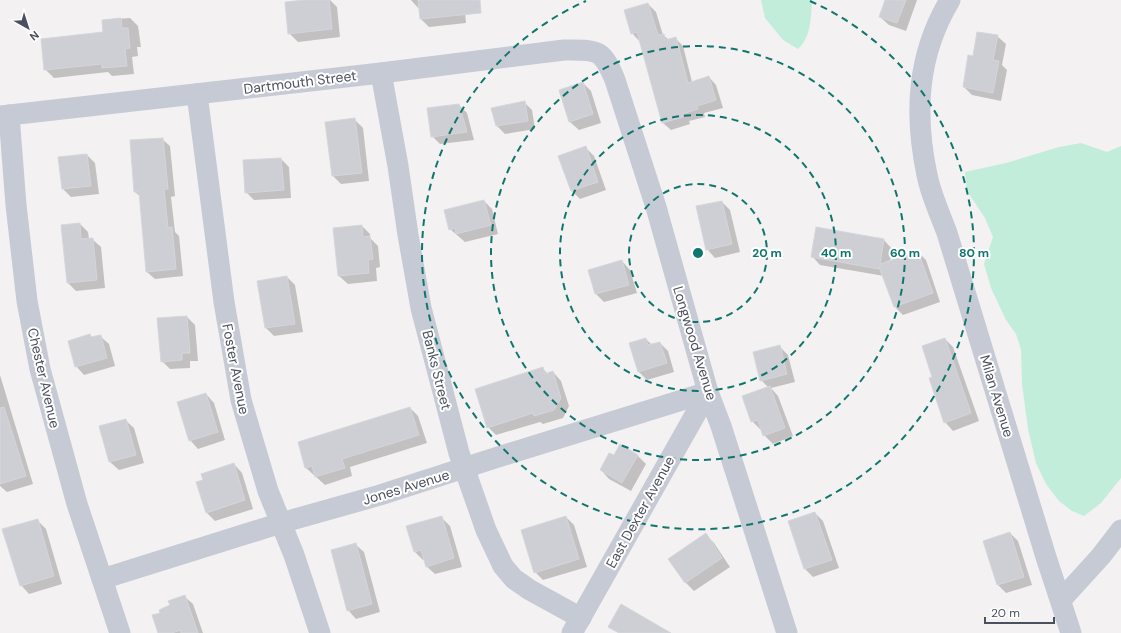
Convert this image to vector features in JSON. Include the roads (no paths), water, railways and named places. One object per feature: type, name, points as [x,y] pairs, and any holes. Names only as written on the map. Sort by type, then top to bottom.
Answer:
[{"type":"street","name":"Milan Avenue","points":[[950,0],[932,40],[925,60],[921,82],[919,113],[927,176],[947,233],[1044,550],[1071,633]]},
{"type":"street","name":"Dartmouth Street","points":[[4,115],[381,73],[564,50],[589,51],[600,54]]},
{"type":"street","name":"Longwood Avenue","points":[[600,54],[607,62],[615,80],[656,206],[708,392],[721,426],[787,633]]},
{"type":"street","name":"Banks Street","points":[[381,73],[421,308],[464,469],[486,530],[500,561],[507,572],[514,579],[576,625]]},
{"type":"street","name":"Foster Avenue","points":[[197,94],[224,302],[244,413],[259,462],[281,524],[294,555],[320,633]]},
{"type":"street","name":"Chester Avenue","points":[[4,115],[27,301],[38,362],[77,504],[120,633]]},
{"type":"street","name":"Jones Avenue","points":[[102,579],[380,495],[464,469],[503,455],[708,392]]},
{"type":"street","name":"East Dexter Avenue","points":[[576,625],[708,392]]},
{"type":"street","points":[[1061,600],[1096,562],[1121,530]]}]
